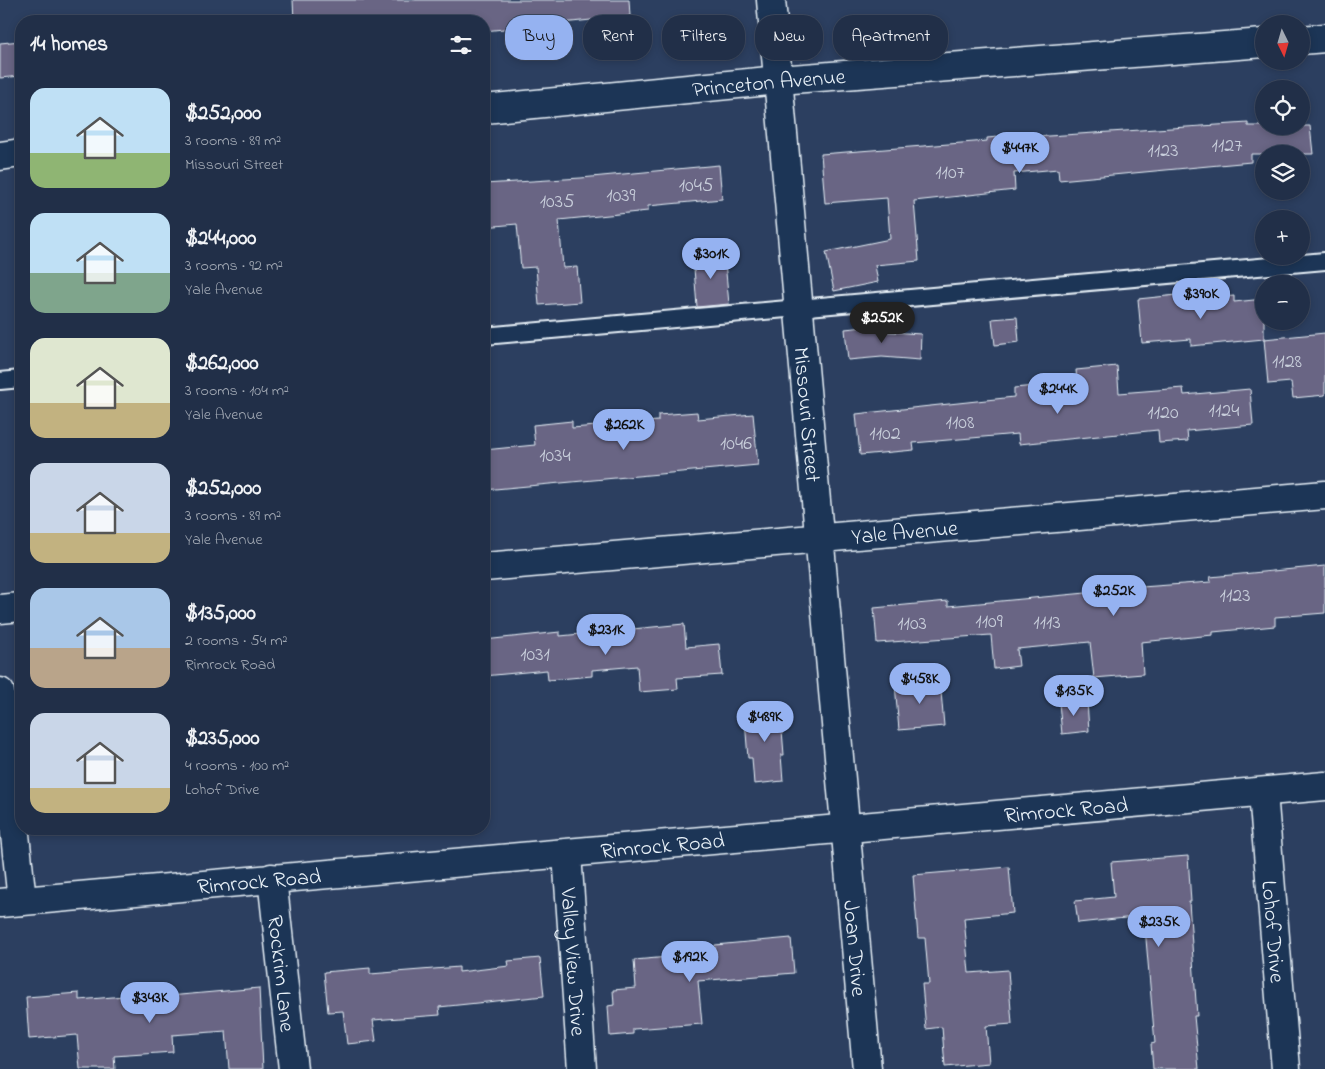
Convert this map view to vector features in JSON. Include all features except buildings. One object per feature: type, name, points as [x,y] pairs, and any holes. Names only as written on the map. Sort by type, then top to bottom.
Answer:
[{"type":"street","name":"Missouri Street","points":[[771,0],[846,829]]},
{"type":"street","points":[[1310,39],[1325,38]]},
{"type":"street","name":"Princeton Avenue","points":[[490,108],[779,80],[1255,43]]},
{"type":"street","points":[[0,156],[15,155]]},
{"type":"street","name":"Yale Avenue","points":[[490,566],[1325,495]]},
{"type":"street","points":[[0,609],[15,608]]},
{"type":"street","points":[[0,692],[11,902]]},
{"type":"street","name":"Rimrock Road","points":[[11,902],[1263,793],[1325,786]]},
{"type":"street","name":"Lohof Drive","points":[[1263,793],[1286,1069]]},
{"type":"street","name":"Joan Drive","points":[[846,829],[868,1069]]},
{"type":"street","name":"Valley View Drive","points":[[567,854],[582,1069]]},
{"type":"street","name":"Rockrim Lane","points":[[272,878],[293,1069]]},
{"type":"lane","points":[[490,335],[1325,260]]},
{"type":"lane","points":[[0,381],[15,380]]}]
